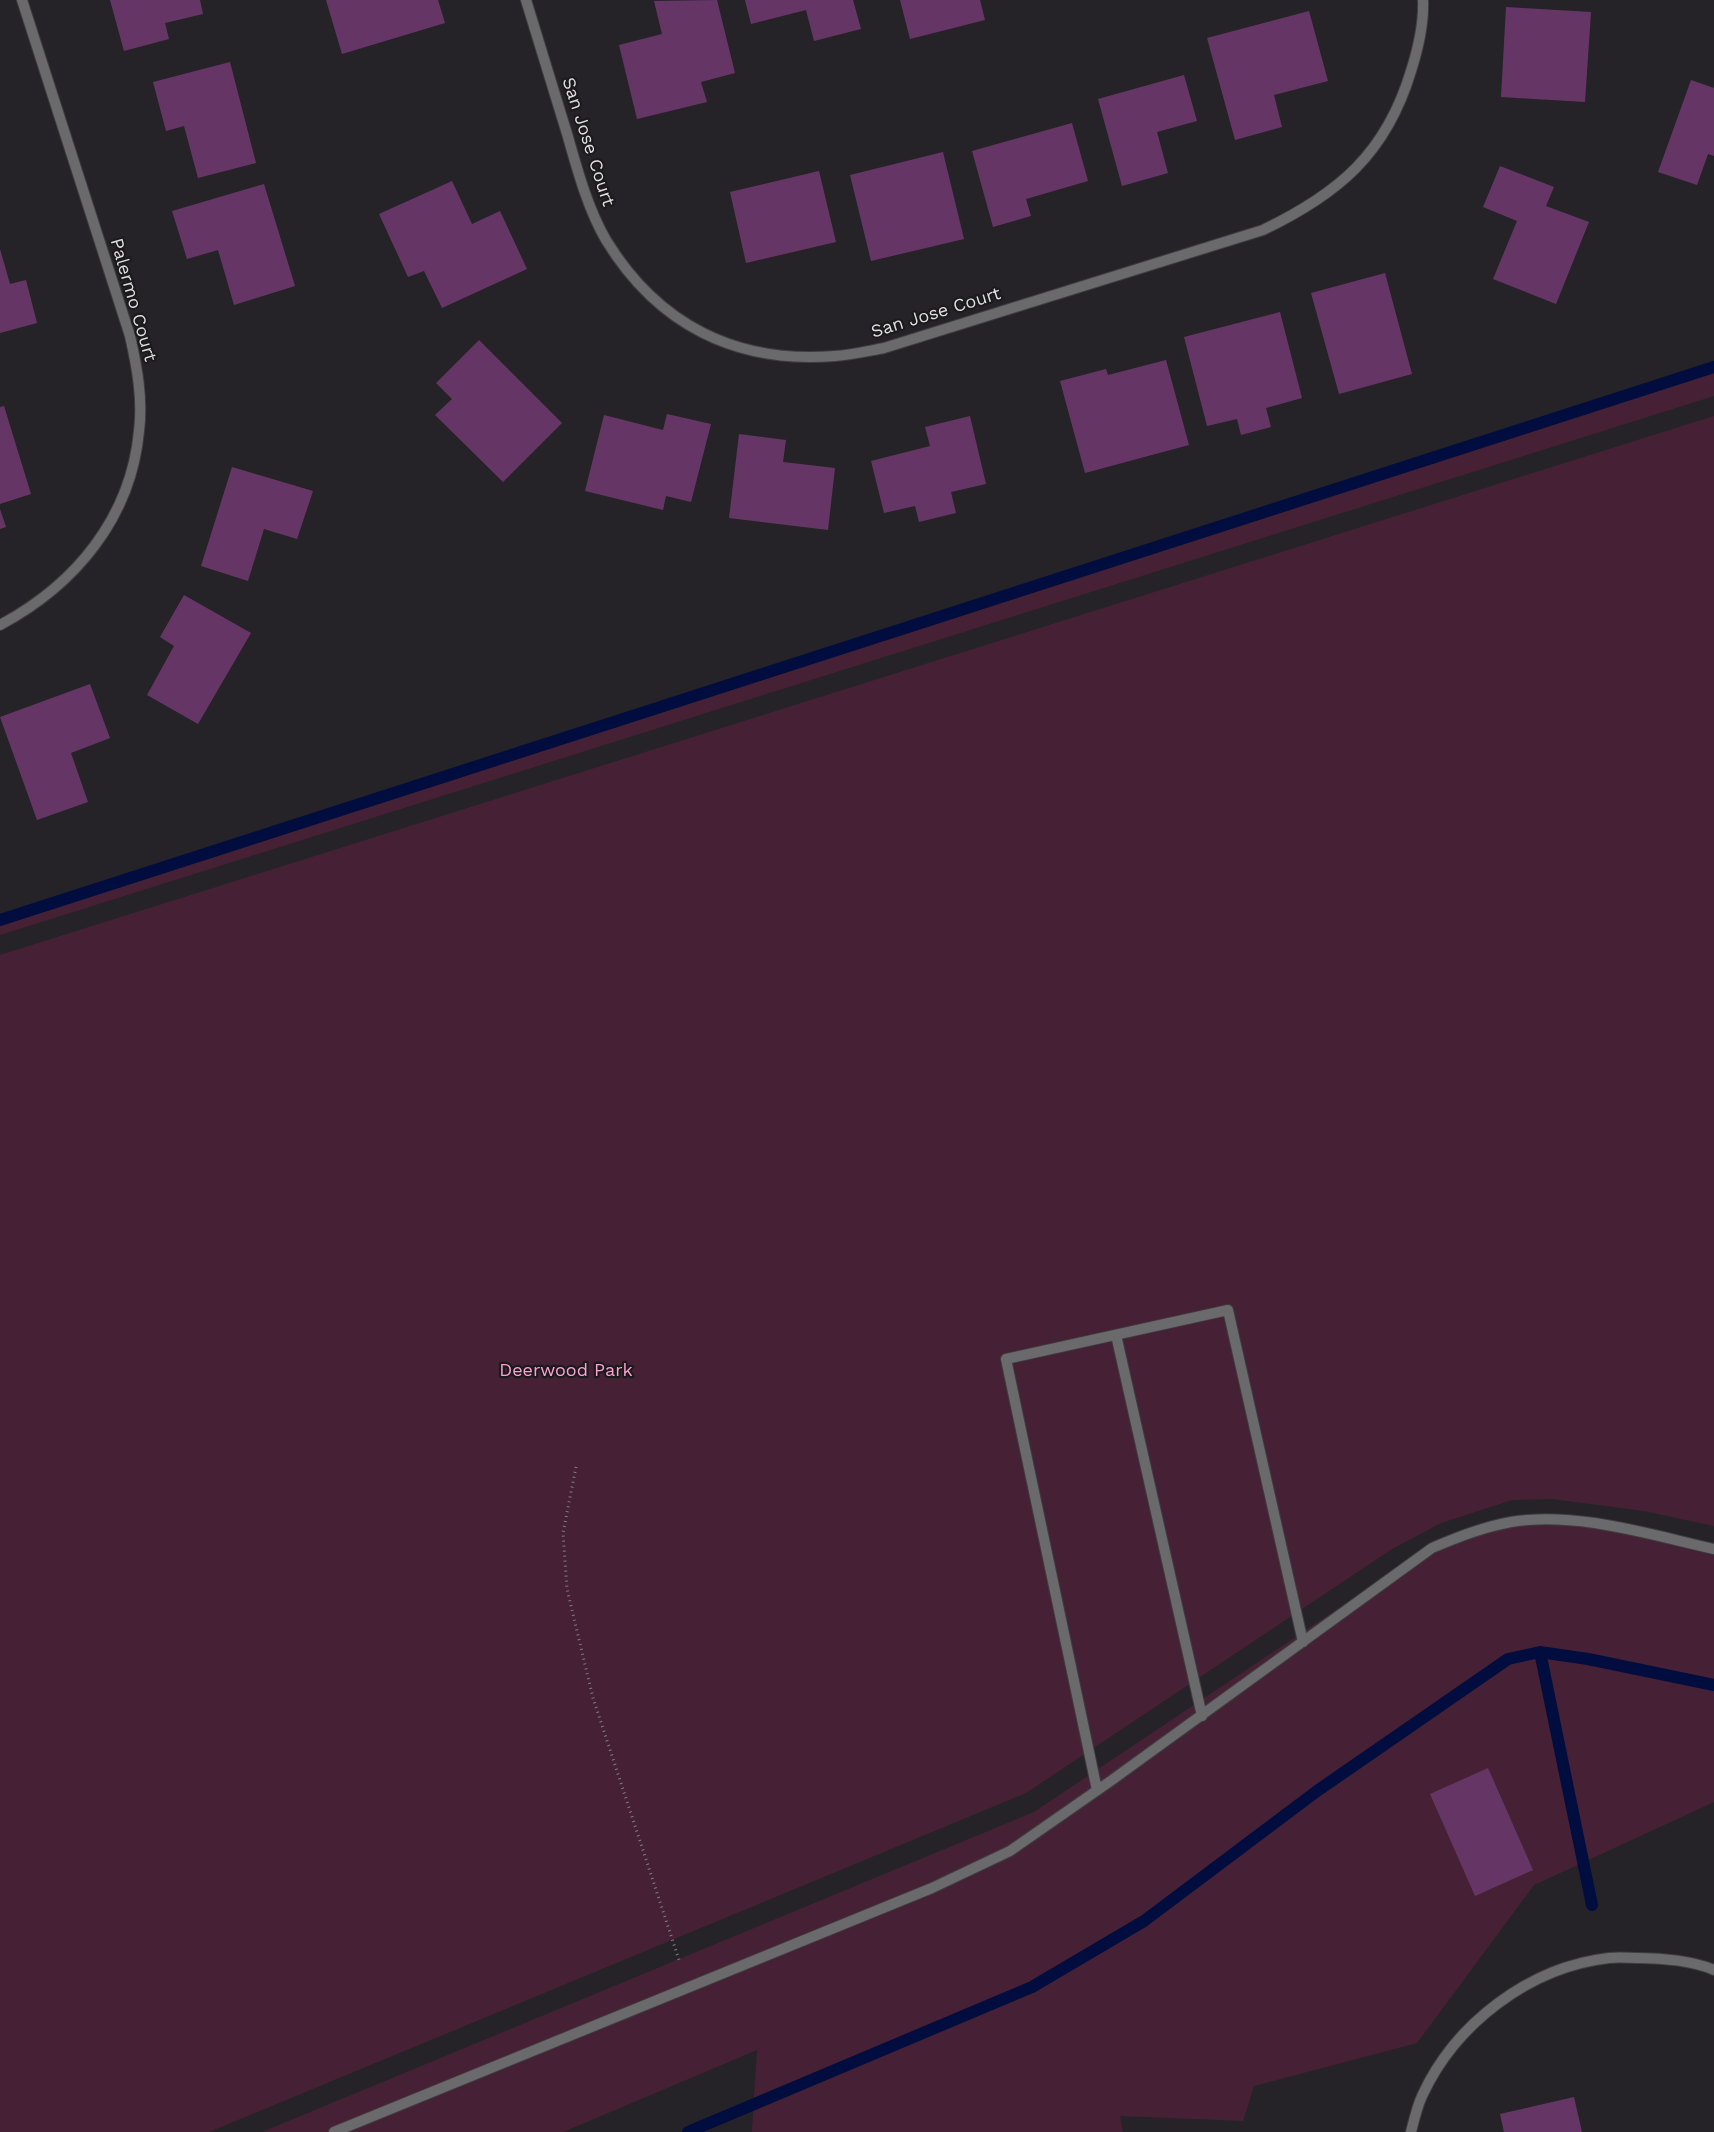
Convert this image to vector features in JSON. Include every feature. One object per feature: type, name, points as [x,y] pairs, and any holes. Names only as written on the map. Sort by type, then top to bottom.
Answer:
[{"type":"street","name":"Palermo Court","points":[[0,625],[22,613],[49,594],[73,572],[93,549],[110,522],[125,487],[133,463],[139,432],[140,409],[138,376],[130,336],[22,0]]},
{"type":"street","name":"San Jose Court","points":[[526,0],[585,193],[606,239],[634,280],[668,310],[709,337],[744,350],[789,356],[836,356],[884,348],[1263,230],[1294,215],[1324,196],[1345,179],[1365,159],[1384,133],[1403,98],[1416,55],[1423,0]]},
{"type":"street","points":[[1097,1790],[1006,1359],[1228,1310],[1303,1642]]},
{"type":"street","points":[[1116,1335],[1202,1716]]},
{"type":"street","points":[[334,2132],[932,1888],[1010,1851],[1202,1716],[1432,1548],[1474,1530],[1503,1524],[1550,1519],[1595,1523],[1714,1549]]},
{"type":"street","points":[[1411,2132],[1421,2096],[1447,2053],[1480,2016],[1526,1985],[1566,1968],[1610,1958],[1659,1958],[1714,1970]]},
{"type":"path","points":[[576,1467],[563,1533],[567,1589],[594,1698],[688,1988]]},
{"type":"green space","points":[[1714,369],[1714,396],[0,935],[0,922]]},
{"type":"green space","name":"Deerwood Park","points":[[1714,416],[1714,1526],[1644,1511],[1552,1499],[1512,1500],[1441,1523],[1392,1549],[1026,1793],[209,2132],[0,2132],[0,955]]},
{"type":"green space","points":[[1552,1519],[1714,1547],[1714,1802],[1534,1885],[1417,2043],[1254,2086],[1243,2121],[1120,2116],[1123,2132],[752,2132],[757,2050],[563,2132],[262,2132],[1034,1812],[1400,1567],[1448,1542],[1516,1520]]},
{"type":"building","points":[[110,0],[200,0],[203,14],[165,23],[169,39],[124,51]]},
{"type":"building","points":[[326,0],[438,0],[445,23],[342,54]]},
{"type":"building","points":[[717,0],[735,73],[701,82],[707,102],[637,119],[619,45],[662,34],[654,1]]},
{"type":"building","points":[[745,0],[853,0],[861,29],[814,41],[806,10],[751,24]]},
{"type":"building","points":[[900,0],[980,0],[985,20],[910,39]]},
{"type":"building","points":[[1506,7],[1591,12],[1585,102],[1501,97]]},
{"type":"building","points":[[1309,11],[1328,81],[1274,95],[1282,127],[1235,140],[1207,38]]},
{"type":"building","points":[[230,62],[256,163],[198,178],[184,126],[166,131],[153,82]]},
{"type":"building","points":[[1184,75],[1197,121],[1157,132],[1168,173],[1122,186],[1098,99]]},
{"type":"building","points":[[1691,80],[1714,88],[1714,156],[1708,154],[1697,185],[1658,172]]},
{"type":"building","points":[[1072,123],[1088,181],[1026,199],[1031,216],[993,227],[972,151]]},
{"type":"building","points":[[943,152],[964,239],[871,261],[850,175]]},
{"type":"building","points":[[1500,166],[1554,187],[1546,206],[1589,222],[1556,304],[1493,279],[1517,221],[1483,207]]},
{"type":"building","points":[[819,171],[836,242],[746,263],[730,192]]},
{"type":"building","points":[[452,181],[472,224],[500,211],[527,269],[442,308],[424,271],[408,277],[379,214]]},
{"type":"building","points":[[264,184],[295,286],[234,305],[218,250],[187,259],[172,211]]},
{"type":"building","points":[[0,249],[10,284],[26,280],[37,323],[0,333]]},
{"type":"building","points":[[1385,273],[1412,374],[1339,394],[1311,293]]},
{"type":"building","points":[[1280,312],[1302,398],[1266,408],[1271,427],[1241,435],[1237,419],[1207,426],[1184,337]]},
{"type":"building","points":[[479,340],[562,423],[503,482],[435,415],[452,399],[436,383]]},
{"type":"building","points":[[1166,360],[1189,445],[1085,473],[1060,381],[1106,369],[1108,375]]},
{"type":"building","points":[[4,406],[31,494],[0,504],[0,407]]},
{"type":"building","points":[[667,414],[711,424],[691,502],[666,496],[663,510],[585,491],[604,415],[663,430]]},
{"type":"building","points":[[970,416],[986,484],[951,492],[956,513],[919,522],[915,506],[884,513],[871,461],[930,446],[925,427]]},
{"type":"building","points":[[739,434],[786,440],[783,462],[835,468],[828,530],[729,518]]},
{"type":"building","points":[[232,467],[313,491],[297,539],[264,529],[248,581],[201,566]]},
{"type":"building","points":[[0,509],[6,527],[0,529]]},
{"type":"building","points":[[184,595],[251,633],[198,724],[147,695],[174,646],[160,637]]},
{"type":"building","points":[[90,684],[110,738],[71,753],[88,802],[37,820],[0,717]]},
{"type":"building","points":[[1488,1768],[1533,1870],[1475,1896],[1430,1794]]},
{"type":"building","points":[[1574,2097],[1582,2132],[1504,2132],[1500,2114]]},
{"type":"waterway","points":[[0,920],[1714,367]]},
{"type":"waterway","points":[[1540,1652],[1592,1905]]},
{"type":"waterway","points":[[688,2132],[1032,1987],[1144,1921],[1317,1791],[1508,1659],[1540,1652],[1588,1659],[1714,1685]]}]
